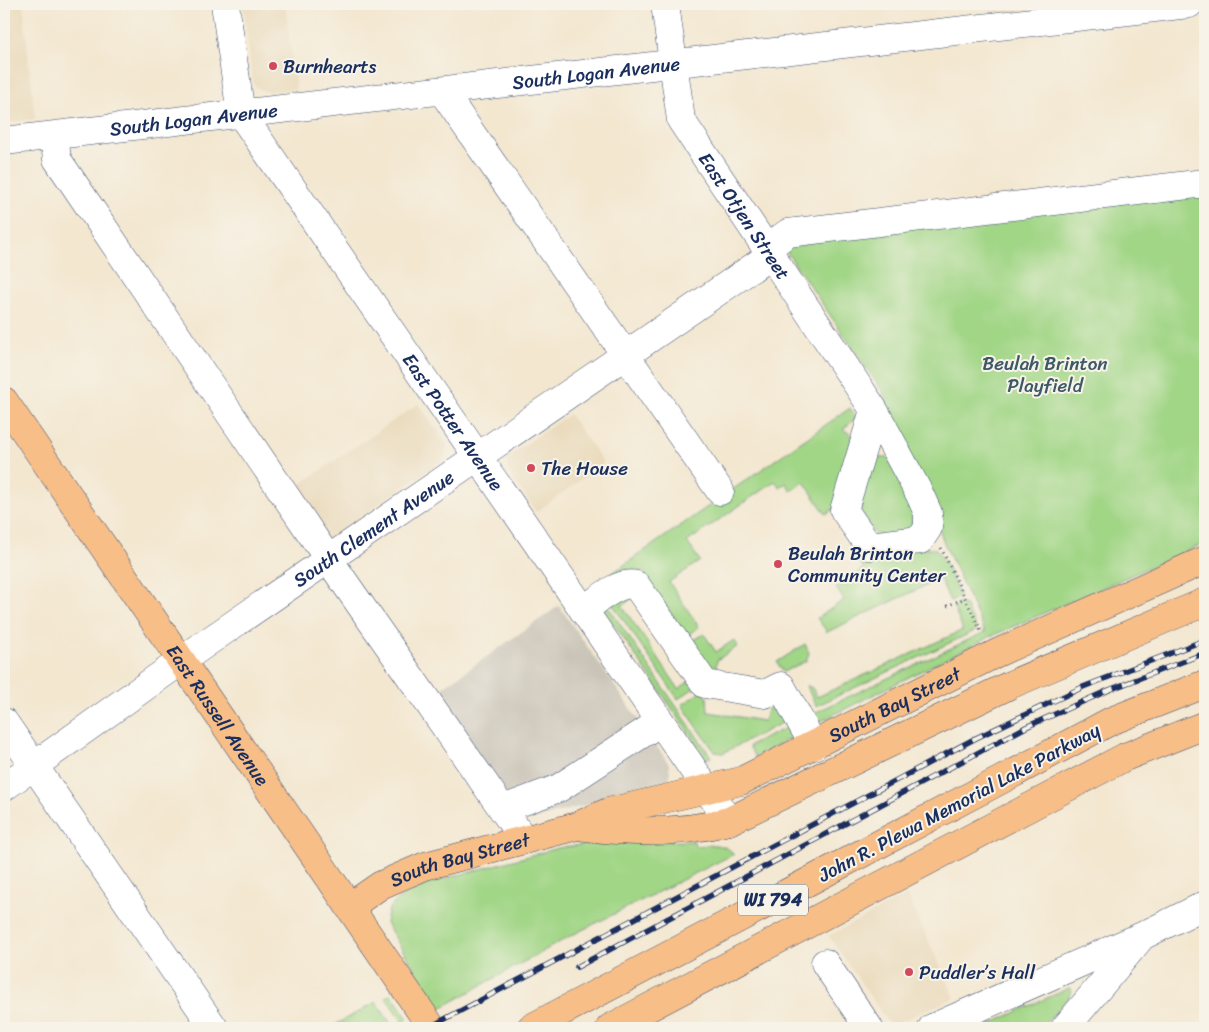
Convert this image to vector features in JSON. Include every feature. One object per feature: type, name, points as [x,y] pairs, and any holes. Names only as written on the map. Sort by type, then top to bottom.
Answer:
[{"type":"main road","name":"East Russell Avenue","points":[[4,401],[432,1028]]},
{"type":"main road","name":"South Bay Street","points":[[349,907],[401,875],[425,866],[577,826],[608,812],[741,781],[997,653],[1205,560]]},
{"type":"main road","name":"South Bay Street","points":[[577,826],[611,831],[686,829],[729,821],[1012,684],[1205,602]]},
{"type":"main road","points":[[997,653],[1012,684]]},
{"type":"main road","name":"John R. Plewa Memorial Lake Parkway","points":[[531,1028],[1111,721],[1205,684]]},
{"type":"main road","name":"John R. Plewa Memorial Lake Parkway","points":[[610,1028],[1125,757],[1205,725]]},
{"type":"street","name":"East Potter Avenue","points":[[226,4],[241,114],[729,821]]},
{"type":"street","name":"East Otjen Street","points":[[665,4],[682,120],[874,410],[919,493],[928,513],[928,528]]},
{"type":"street","name":"South Logan Avenue","points":[[4,141],[673,63],[1058,11],[1189,4]]},
{"type":"street","points":[[442,91],[720,491]]},
{"type":"street","points":[[54,136],[57,159],[329,560],[524,840]]},
{"type":"street","name":"South Clement Avenue","points":[[4,787],[181,661],[478,458],[769,252],[788,233],[1205,183]]},
{"type":"street","points":[[874,410],[844,510],[869,546],[920,540],[928,528]]},
{"type":"street","points":[[583,610],[621,586],[629,583],[636,585],[705,684],[765,694],[781,686],[814,746]]},
{"type":"street","points":[[4,722],[214,1028]]},
{"type":"street","points":[[503,809],[559,788],[660,722]]},
{"type":"street","points":[[932,1028],[1142,936],[1205,905]]},
{"type":"street","points":[[1065,1028],[1142,936]]},
{"type":"street","points":[[825,963],[869,1028]]},
{"type":"path","points":[[928,528],[935,535],[981,631]]},
{"type":"path","points":[[948,606],[966,598]]},
{"type":"shaded area","points":[[4,4],[23,4],[35,119],[4,123]]},
{"type":"shaded area","points":[[243,4],[285,4],[296,89],[266,92],[256,87],[253,83]]},
{"type":"shaded area","points":[[418,404],[447,444],[445,458],[327,541],[292,490]]},
{"type":"shaded area","points":[[569,414],[604,463],[536,512],[508,471],[507,460],[509,456]]},
{"type":"shaded area","points":[[559,606],[669,764],[670,776],[667,782],[661,785],[522,822],[432,695]]},
{"type":"shaded area","points":[[907,895],[955,998],[894,1024],[887,1021],[829,936]]},
{"type":"green space","name":"Beulah Brinton Playfield","points":[[1205,192],[1205,543],[987,638],[817,723],[810,715],[985,632],[944,543],[925,486],[887,413],[887,402],[883,392],[786,251],[799,239]]},
{"type":"green space","points":[[850,408],[856,418],[843,429],[853,436],[836,508],[826,514],[804,482],[791,491],[786,483],[780,487],[775,481],[687,542],[700,561],[669,582],[699,627],[686,636],[643,572],[626,569],[600,585],[598,583]]},
{"type":"green space","points":[[888,458],[915,510],[907,530],[897,534],[875,535],[855,501],[870,460]]},
{"type":"green space","points":[[928,548],[936,549],[945,562],[959,594],[958,598],[950,601],[940,579],[827,632],[817,618],[844,600],[836,588],[864,568],[858,560],[872,554]]},
{"type":"green space","points":[[626,591],[632,598],[622,606],[679,689],[688,682],[697,686],[678,699],[611,602]]},
{"type":"green space","points":[[960,603],[965,605],[977,630],[816,706],[806,685],[812,688],[817,697],[963,630],[953,606]]},
{"type":"green space","points":[[607,605],[711,757],[707,759],[604,610]]},
{"type":"green space","points":[[704,634],[716,652],[734,640],[738,646],[717,660],[716,667],[707,665],[691,642]]},
{"type":"green space","points":[[805,644],[809,653],[806,661],[783,672],[777,662]]},
{"type":"green space","points":[[702,691],[707,697],[708,712],[764,721],[767,710],[773,706],[782,707],[790,719],[723,753],[715,752],[682,705]]},
{"type":"green space","points":[[792,725],[795,736],[755,757],[749,746]]},
{"type":"green space","points":[[694,841],[695,846],[721,846],[734,854],[574,934],[439,1009],[386,923],[389,908],[397,900],[429,883],[558,848],[602,842]]},
{"type":"green space","points":[[1069,988],[1072,990],[1069,997],[1041,1028],[981,1028]]},
{"type":"green space","points":[[391,994],[408,1019],[403,1022],[385,997]]},
{"type":"green space","points":[[376,1002],[394,1028],[329,1028]]},
{"type":"railway","points":[[428,1028],[976,738],[1083,687],[1205,640]]},
{"type":"railway","points":[[577,967],[1026,727],[1109,690],[1205,653]]},
{"type":"place","name":"Burnhearts","points":[[273,66]]},
{"type":"place","name":"The House","points":[[531,468]]},
{"type":"place","name":"Beulah Brinton Community Center","points":[[778,564]]},
{"type":"place","name":"Puddler’s Hall","points":[[909,972]]}]
